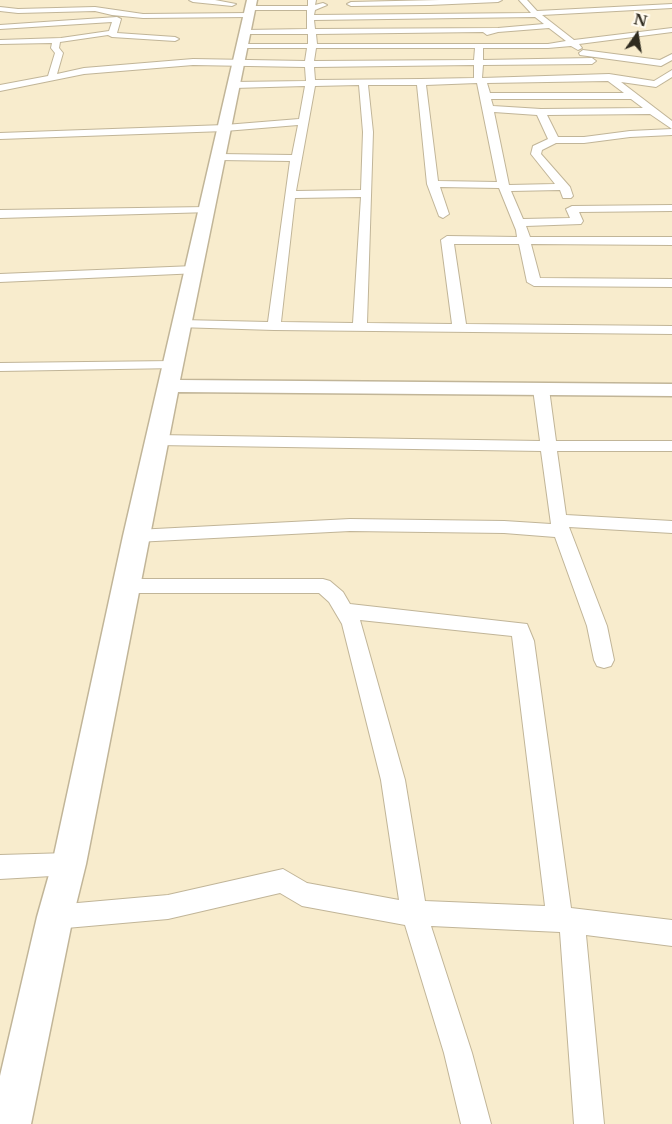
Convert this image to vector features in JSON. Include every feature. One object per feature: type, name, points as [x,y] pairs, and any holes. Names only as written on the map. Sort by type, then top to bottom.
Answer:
[{"type":"street","points":[[4,27],[21,0]]},
{"type":"street","points":[[195,0],[312,16],[498,30],[551,25]]},
{"type":"street","points":[[195,0],[222,15]]},
{"type":"street","points":[[338,4],[498,0]]},
{"type":"street","points":[[523,0],[536,14],[572,42],[630,95],[672,126]]},
{"type":"street","points":[[427,16],[431,2]]},
{"type":"street","points":[[536,14],[581,2],[611,9],[629,18]]},
{"type":"street","points":[[274,326],[295,158],[311,83],[312,72],[309,64],[312,46],[312,16],[320,5],[329,4]]},
{"type":"street","points":[[244,39],[280,32],[312,16],[536,14],[672,6]]},
{"type":"street","points":[[0,9],[14,11],[95,9],[112,13],[145,12],[222,15],[251,7]]},
{"type":"street","points":[[10,1124],[55,917],[69,864],[136,536],[251,7]]},
{"type":"street","points":[[0,14],[14,11]]},
{"type":"street","points":[[4,27],[116,19],[145,12]]},
{"type":"street","points":[[116,19],[112,35],[175,39]]},
{"type":"street","points":[[638,23],[655,32]]},
{"type":"street","points":[[451,46],[498,30]]},
{"type":"street","points":[[244,39],[312,46],[548,46],[672,30]]},
{"type":"street","points":[[0,42],[57,40],[107,32]]},
{"type":"street","points":[[244,39],[280,32]]},
{"type":"street","points":[[52,77],[59,52],[55,48],[57,40]]},
{"type":"street","points":[[478,46],[478,79],[482,83],[486,96],[503,187],[519,223],[534,282],[672,283]]},
{"type":"street","points":[[583,53],[664,51]]},
{"type":"street","points":[[583,53],[661,62],[672,65]]},
{"type":"street","points":[[0,88],[52,77],[125,66],[193,62],[594,64],[638,53]]},
{"type":"street","points":[[631,81],[672,56]]},
{"type":"street","points":[[486,96],[630,95],[656,84],[672,73]]},
{"type":"street","points":[[234,85],[610,78],[672,86]]},
{"type":"street","points":[[360,327],[367,193],[368,132],[363,82]]},
{"type":"street","points":[[420,82],[433,184],[443,214]]},
{"type":"street","points":[[488,109],[541,112],[672,113]]},
{"type":"street","points":[[541,112],[554,140]]},
{"type":"street","points":[[0,136],[225,128],[303,122]]},
{"type":"street","points":[[519,223],[577,221],[564,188],[536,154],[537,148],[554,140],[584,140],[630,134],[672,132]]},
{"type":"street","points":[[218,156],[295,158]]},
{"type":"street","points":[[433,184],[564,188]]},
{"type":"street","points":[[290,195],[367,193]]},
{"type":"street","points":[[572,209],[672,208]]},
{"type":"street","points":[[0,214],[207,210]]},
{"type":"street","points":[[460,328],[448,240],[672,241]]},
{"type":"street","points":[[0,278],[194,270]]},
{"type":"street","points":[[182,324],[672,330]]},
{"type":"street","points":[[0,367],[171,376],[541,389],[672,390]]},
{"type":"street","points":[[541,389],[560,525],[597,626],[604,660]]},
{"type":"street","points":[[157,440],[672,446]]},
{"type":"street","points":[[136,536],[350,525],[504,527],[560,525],[672,526]]},
{"type":"street","points":[[126,586],[323,586],[336,597],[352,624],[393,780],[414,913],[458,1054],[476,1124]]},
{"type":"street","points":[[345,612],[520,629],[524,641],[566,919],[589,1124]]},
{"type":"street","points":[[0,868],[69,864]]},
{"type":"street","points":[[55,917],[168,907],[283,881],[302,894],[414,913],[566,919],[672,933]]}]
